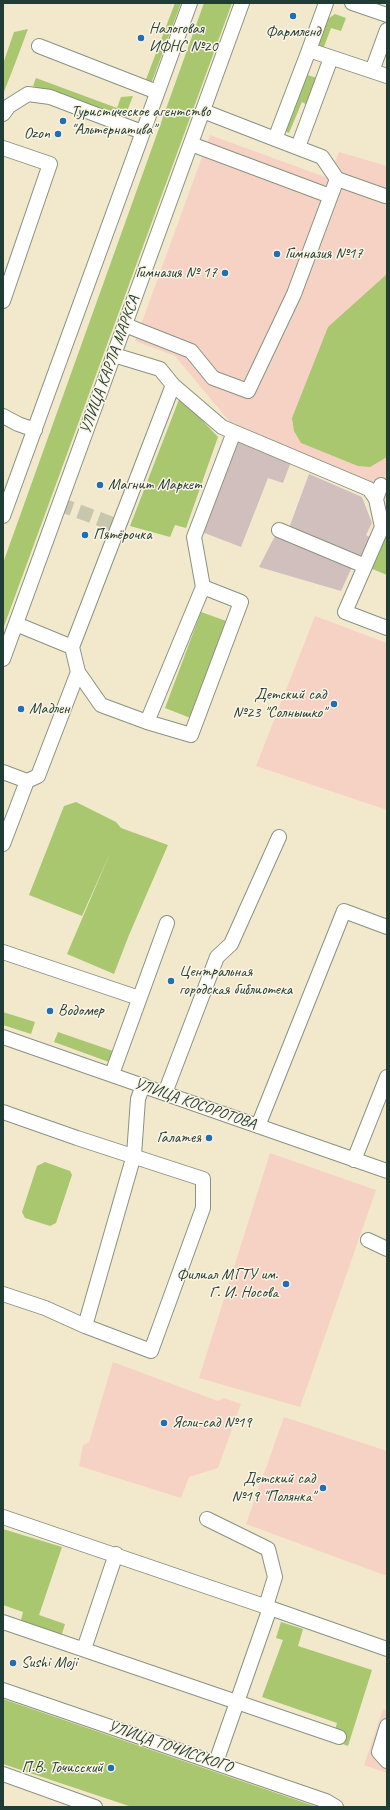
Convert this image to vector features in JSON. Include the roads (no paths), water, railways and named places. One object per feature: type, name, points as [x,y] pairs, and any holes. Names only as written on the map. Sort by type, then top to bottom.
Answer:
[{"type":"street","points":[[3,516],[190,3]]},
{"type":"street","name":"УЛИЦА КАРЛА МАРКСА","points":[[3,659],[242,3]]},
{"type":"street","points":[[275,139],[326,3]]},
{"type":"street","points":[[352,3],[387,15]]},
{"type":"street","points":[[372,71],[387,30]]},
{"type":"street","points":[[39,46],[157,92]]},
{"type":"street","points":[[309,50],[387,76]]},
{"type":"street","points":[[298,147],[331,58]]},
{"type":"street","points":[[3,114],[9,106],[28,94],[50,97],[142,132]]},
{"type":"street","points":[[203,111],[322,157],[337,179],[385,196]]},
{"type":"street","points":[[191,144],[330,196]]},
{"type":"street","points":[[3,148],[50,164],[4,293]]},
{"type":"street","points":[[125,325],[191,351],[213,378],[248,391],[294,294],[337,179]]},
{"type":"street","points":[[114,355],[160,370],[173,385],[222,427],[369,489],[376,499],[382,527],[345,612],[387,628]]},
{"type":"street","points":[[173,385],[72,647],[78,672],[101,705],[147,722],[191,735],[241,602],[204,586]]},
{"type":"street","points":[[3,416],[18,424],[35,430]]},
{"type":"street","points":[[147,722],[204,586],[194,537],[234,432]]},
{"type":"street","points":[[376,499],[382,485]]},
{"type":"street","points":[[279,530],[365,566]]},
{"type":"street","points":[[16,624],[72,647]]},
{"type":"street","points":[[3,844],[28,781],[38,776],[78,672]]},
{"type":"street","points":[[3,772],[28,781]]},
{"type":"street","points":[[165,1093],[217,958],[232,944],[279,837]]},
{"type":"street","points":[[258,1126],[344,911],[387,927]]},
{"type":"street","points":[[112,1074],[167,923]]},
{"type":"street","points":[[3,952],[139,998]]},
{"type":"street","name":"УЛИЦА КОСОРОТОВА","points":[[3,1037],[387,1171]]},
{"type":"street","points":[[354,1160],[387,1077]]},
{"type":"street","points":[[85,1326],[134,1155],[138,1099],[143,1085]]},
{"type":"street","points":[[3,1112],[77,1138],[203,1178],[203,1208],[151,1351],[85,1326],[45,1308],[3,1294]]},
{"type":"street","points":[[368,1240],[387,1249]]},
{"type":"street","points":[[3,1517],[116,1554],[387,1649]]},
{"type":"street","points":[[207,1519],[268,1549],[275,1577],[268,1607],[238,1702],[216,1762]]},
{"type":"street","points":[[84,1648],[116,1554]]},
{"type":"street","points":[[3,1622],[84,1648],[339,1737]]},
{"type":"street","name":"УЛИЦА ТОЧИССКОГО","points":[[3,1690],[216,1762],[326,1801],[336,1807]]},
{"type":"street","points":[[387,1726],[379,1752],[387,1761]]},
{"type":"street","points":[[3,1774],[95,1807]]},
{"type":"tunnel","points":[[59,504],[118,526]]},
{"type":"place","name":"Фармленд","points":[[293,16]]},
{"type":"place","name":"Налоговая ИФНС №20","points":[[141,38]]},
{"type":"place","name":"Туристическое агентство \"Альтернатива\"","points":[[63,121]]},
{"type":"place","name":"Ozon","points":[[58,134]]},
{"type":"place","name":"Гимназия №17","points":[[277,254]]},
{"type":"place","name":"Гимназия № 17","points":[[225,273]]},
{"type":"place","name":"Магнит Маркет","points":[[100,485]]},
{"type":"place","name":"Пятёрочка","points":[[85,535]]},
{"type":"place","name":"Детский сад №23 \"Солнышко\"","points":[[334,704]]},
{"type":"place","name":"Мадлен","points":[[21,709]]},
{"type":"place","name":"Центральная городская библиотека","points":[[171,981]]},
{"type":"place","name":"Водомер","points":[[50,1011]]},
{"type":"place","name":"Галатея","points":[[209,1138]]},
{"type":"place","name":"Филиал МГТУ им. Г. И. Носова","points":[[286,1284]]},
{"type":"place","name":"Ясли-сад №19","points":[[164,1423]]},
{"type":"place","name":"Детский сад №19 \"Полянка\"","points":[[323,1488]]},
{"type":"place","name":"Sushi Moji","points":[[13,1663]]},
{"type":"place","name":"П.В. Точисский","points":[[111,1768]]}]
